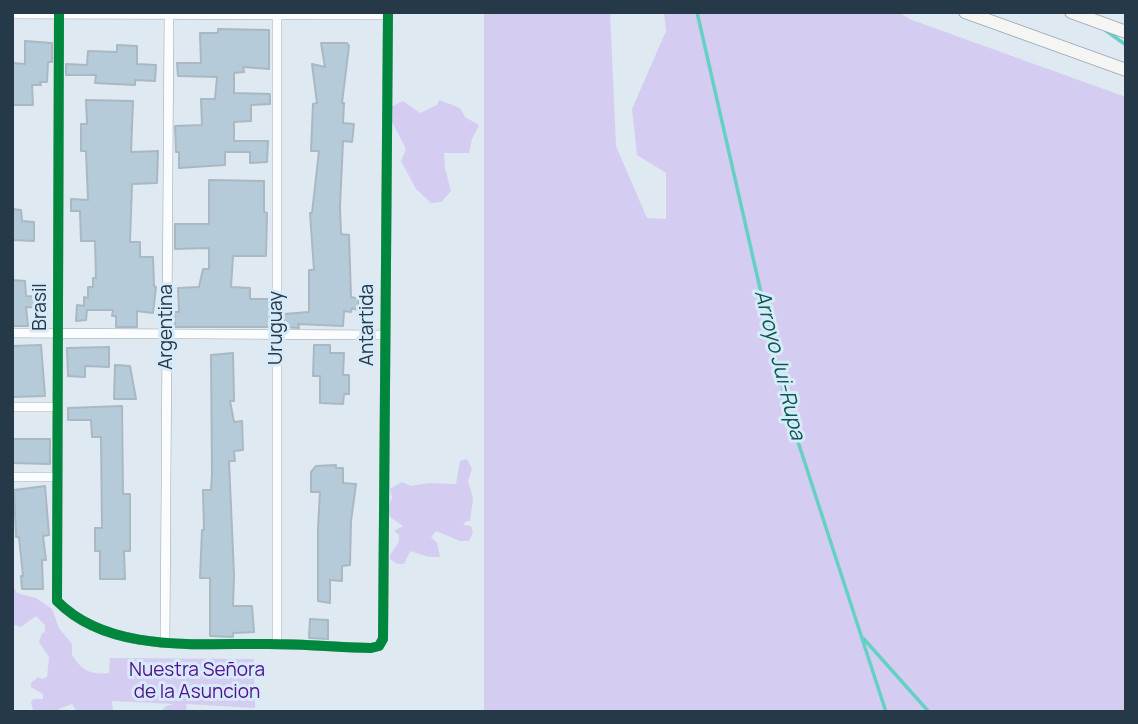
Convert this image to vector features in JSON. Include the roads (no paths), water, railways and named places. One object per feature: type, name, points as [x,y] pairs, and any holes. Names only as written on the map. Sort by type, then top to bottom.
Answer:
[{"type":"street","points":[[965,12],[1126,70]]},
{"type":"street","points":[[1070,12],[1126,32]]},
{"type":"street","name":"Brasil","points":[[60,13],[57,601],[80,620],[116,635],[165,642]]},
{"type":"street","name":"Argentina","points":[[165,642],[169,13]]},
{"type":"street","points":[[12,14],[388,14]]},
{"type":"street","name":"Uruguay","points":[[277,14],[277,644]]},
{"type":"street","name":"Antartida","points":[[277,644],[371,648],[379,646],[383,639],[388,14]]},
{"type":"street","points":[[12,333],[385,335]]},
{"type":"street","points":[[12,407],[58,407]]},
{"type":"street","points":[[12,477],[57,477]]},
{"type":"street","points":[[165,642],[277,644]]},
{"type":"waterway","name":"Arroyo Jui-Rupa","points":[[697,12],[788,411],[886,712]]},
{"type":"waterway","points":[[1105,30],[1126,45]]},
{"type":"waterway","points":[[863,638],[929,712]]},
{"type":"park label","name":"Nuestra Señora de la Asuncion","points":[[197,682]]}]
